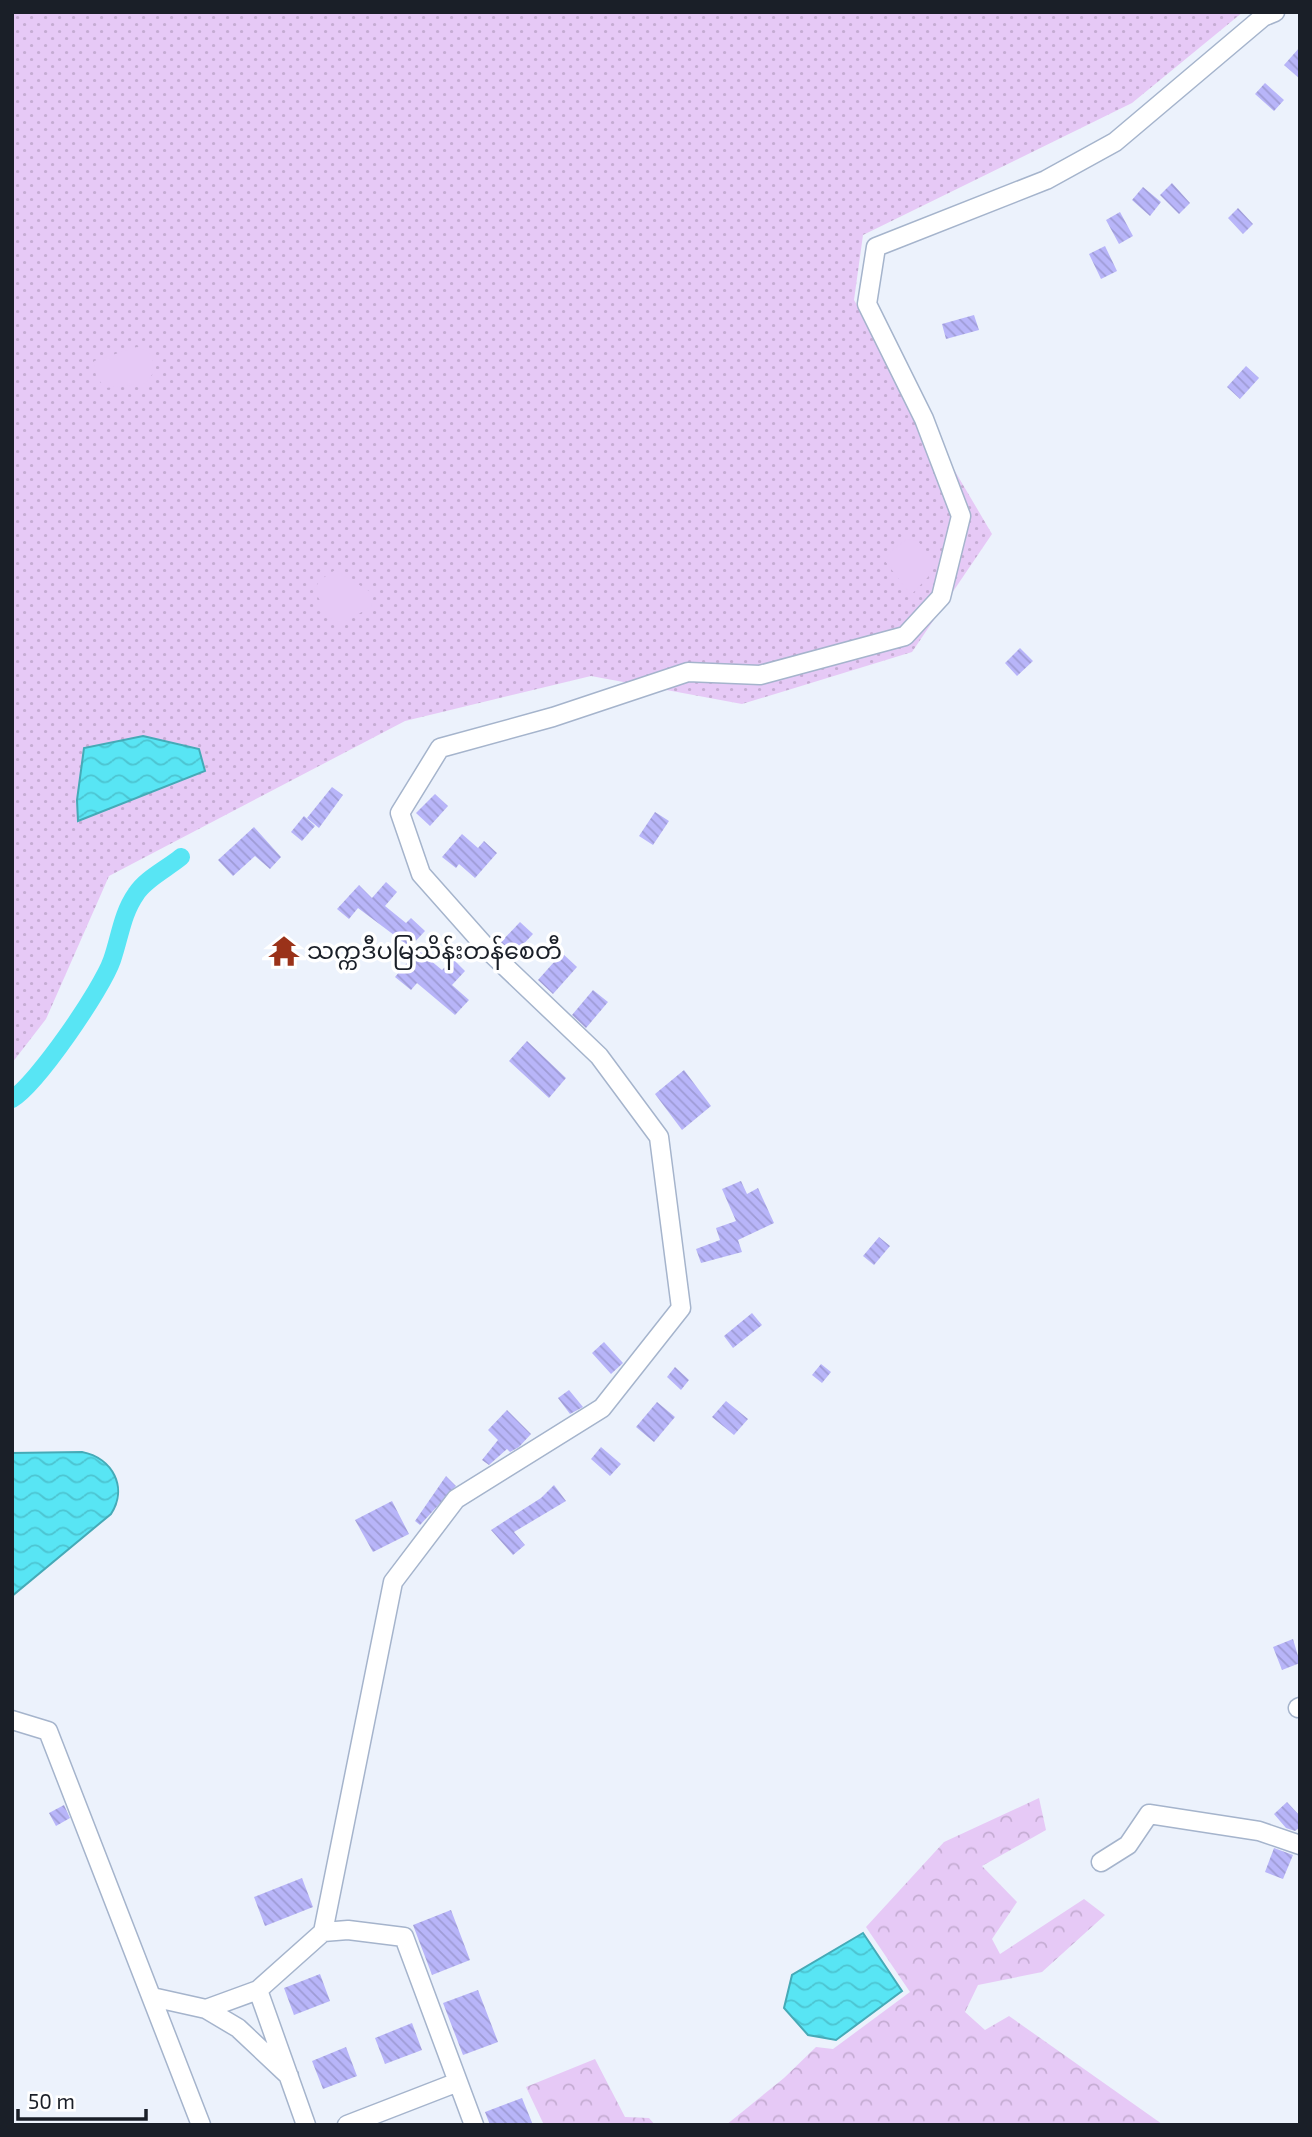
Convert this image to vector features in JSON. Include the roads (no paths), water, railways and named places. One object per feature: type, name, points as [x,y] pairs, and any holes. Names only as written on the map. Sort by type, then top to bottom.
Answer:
[{"type":"street","points":[[206,2009],[258,1990],[323,1932],[393,1583],[456,1499],[602,1408],[681,1308],[659,1138],[599,1056],[492,954],[421,874],[400,813],[440,748],[553,717],[688,672],[760,675],[905,636],[941,597],[961,516],[924,419],[867,304],[876,247],[1046,180],[1115,142],[1263,17],[1275,12]]},
{"type":"street","points":[[12,1720],[48,1731],[201,2125]]},
{"type":"street","points":[[1101,1862],[1128,1845],[1149,1814],[1259,1831],[1300,1844]]},
{"type":"street","points":[[323,1932],[348,1930],[404,1937],[474,2125]]},
{"type":"street","points":[[258,1990],[306,2125]]},
{"type":"street","points":[[152,1997],[206,2009],[238,2028],[289,2076]]},
{"type":"street","points":[[347,2125],[458,2082]]},
{"type":"water","points":[[143,736],[199,749],[205,771],[78,821],[77,800],[84,748]]},
{"type":"water","points":[[82,1452],[93,1455],[109,1467],[117,1485],[116,1504],[111,1514],[12,1596],[12,1453]]},
{"type":"water","points":[[863,1933],[902,1991],[836,2040],[808,2035],[784,2008],[792,1975]]},
{"type":"waterway","points":[[12,1099],[52,1056],[96,992],[112,960],[124,918],[136,894],[181,857]]},
{"type":"place","name":"သက္ကဒီပမြသိန်းတန်စေတီ","points":[[284,951]]}]
